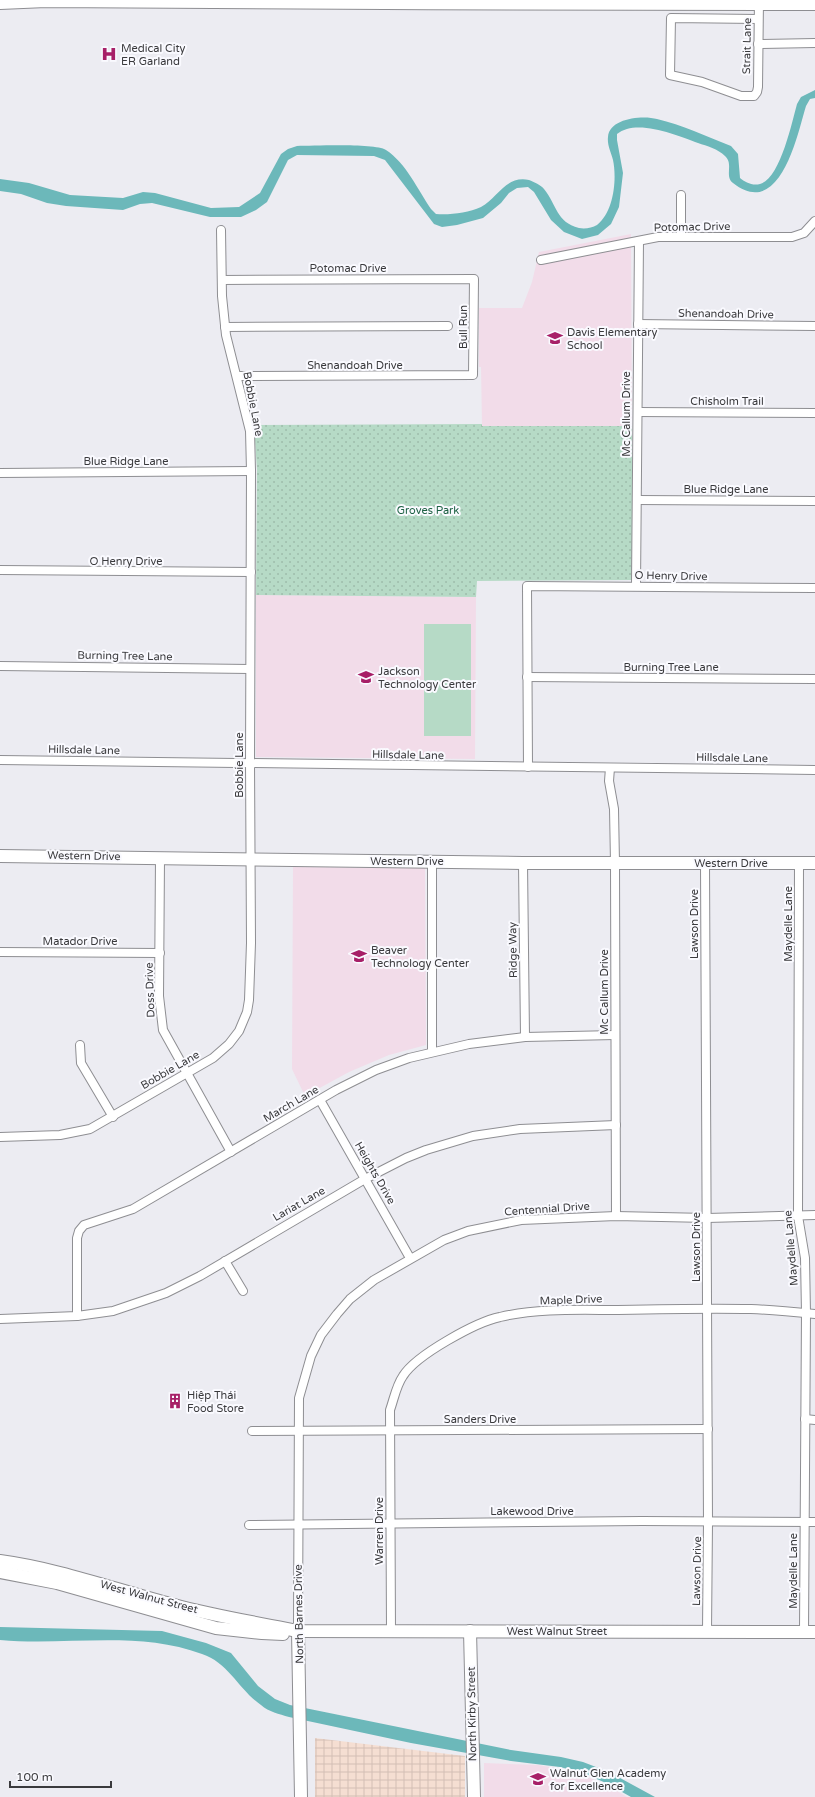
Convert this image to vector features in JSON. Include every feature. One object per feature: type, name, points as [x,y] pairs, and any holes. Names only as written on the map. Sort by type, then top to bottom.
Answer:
[{"type":"main road","points":[[0,3],[46,1],[588,1],[759,2],[815,4]]},
{"type":"main road","name":"Western Drive","points":[[0,856],[523,863],[815,863]]},
{"type":"main road","name":"West Walnut Street","points":[[0,1561],[63,1580],[82,1579],[216,1628],[278,1635],[298,1631]]},
{"type":"main road","name":"West Walnut Street","points":[[0,1572],[58,1578],[118,1600],[152,1604],[154,1607],[192,1609],[239,1620],[298,1631],[809,1632]]},
{"type":"main road","name":"North Barnes Drive","points":[[298,1631],[301,1797]]},
{"type":"main road","name":"North Kirby Street","points":[[470,1631],[474,1797]]},
{"type":"street","name":"Strait Lane","points":[[758,19],[671,18],[670,75],[702,82],[741,96],[754,96],[757,92],[759,2]]},
{"type":"street","points":[[758,44],[815,43]]},
{"type":"street","points":[[681,195],[681,237]]},
{"type":"street","name":"Potomac Drive","points":[[541,260],[658,237],[792,236],[804,233],[815,221]]},
{"type":"street","name":"Bobbie Lane","points":[[0,1137],[39,1137],[90,1129],[213,1058],[229,1044],[239,1030],[247,1012],[249,1000],[251,943],[250,431],[225,327],[222,280],[222,230]]},
{"type":"street","name":"Mc Callum Drive","points":[[636,586],[638,241]]},
{"type":"street","name":"Potomac Drive","points":[[222,280],[474,279]]},
{"type":"street","name":"Bull Run","points":[[474,279],[474,375]]},
{"type":"street","name":"Shenandoah Drive","points":[[638,324],[815,326]]},
{"type":"street","points":[[225,327],[448,326]]},
{"type":"street","name":"Shenandoah Drive","points":[[237,376],[474,375]]},
{"type":"street","name":"Chisholm Trail","points":[[638,412],[815,413]]},
{"type":"street","name":"Blue Ridge Lane","points":[[0,472],[251,471]]},
{"type":"street","name":"Blue Ridge Lane","points":[[637,500],[815,501]]},
{"type":"street","name":"O Henry Drive","points":[[0,570],[251,572]]},
{"type":"street","name":"O Henry Drive","points":[[527,677],[527,586],[815,588]]},
{"type":"street","name":"Burning Tree Lane","points":[[0,666],[250,669]]},
{"type":"street","points":[[527,677],[528,768]]},
{"type":"street","name":"Burning Tree Lane","points":[[527,677],[815,679]]},
{"type":"street","name":"Hillsdale Lane","points":[[0,760],[528,768],[815,770]]},
{"type":"street","name":"Mc Callum Drive","points":[[610,768],[609,781],[614,809],[615,863],[616,1216]]},
{"type":"street","name":"Doss Drive","points":[[160,858],[159,996],[163,1030],[231,1152]]},
{"type":"street","points":[[432,861],[432,1051]]},
{"type":"street","name":"Ridge Way","points":[[523,863],[525,1037]]},
{"type":"street","name":"Lawson Drive","points":[[705,863],[708,1428],[707,1632]]},
{"type":"street","name":"Maydelle Lane","points":[[799,863],[798,1216],[805,1258],[806,1313],[804,1522],[809,1632]]},
{"type":"street","name":"Matador Drive","points":[[0,952],[160,953]]},
{"type":"street","name":"March Lane","points":[[76,1316],[77,1238],[79,1231],[84,1225],[133,1209],[320,1100],[376,1070],[432,1051],[469,1044],[525,1037],[615,1035]]},
{"type":"street","points":[[80,1045],[81,1063],[113,1117]]},
{"type":"street","name":"Heights Drive","points":[[320,1100],[410,1258]]},
{"type":"street","name":"Lariat Lane","points":[[0,1319],[76,1316],[113,1311],[142,1303],[200,1276],[365,1179],[406,1158],[426,1150],[474,1136],[520,1129],[616,1125]]},
{"type":"street","name":"Centennial Drive","points":[[298,1430],[299,1398],[311,1356],[321,1335],[336,1314],[350,1299],[374,1280],[410,1258],[444,1240],[468,1231],[496,1224],[533,1219],[616,1216],[707,1218],[815,1215]]},
{"type":"street","points":[[225,1261],[243,1291]]},
{"type":"street","name":"Maple Drive","points":[[390,1431],[390,1410],[398,1384],[403,1375],[428,1352],[479,1325],[499,1317],[523,1313],[560,1310],[752,1309],[815,1314]]},
{"type":"street","points":[[805,1420],[815,1420]]},
{"type":"street","name":"Sanders Drive","points":[[252,1431],[708,1428]]},
{"type":"street","name":"North Barnes Drive","points":[[298,1430],[298,1631]]},
{"type":"street","name":"Warren Drive","points":[[390,1431],[391,1631]]},
{"type":"street","name":"Lakewood Drive","points":[[249,1524],[815,1522]]},
{"type":"shaded area","name":"Davis Elementary School","points":[[631,234],[632,426],[482,426],[481,367],[479,367],[479,308],[522,308],[532,282],[539,252]]},
{"type":"shaded area","name":"Jackson Technology Center","points":[[256,595],[476,597],[475,759],[256,757]]},
{"type":"shaded area","name":"Beaver Technology Center","points":[[293,867],[425,868],[426,1045],[389,1055],[349,1072],[305,1096],[292,1069]]},
{"type":"shaded area","points":[[315,1738],[465,1756],[465,1797],[315,1797]]},
{"type":"shaded area","name":"Walnut Glen Academy for Excellence","points":[[484,1763],[538,1765],[573,1771],[609,1786],[627,1797],[484,1797]]},
{"type":"green space","name":"Groves Park","points":[[482,424],[482,426],[632,426],[632,580],[477,581],[476,597],[256,595],[257,470],[254,425]]},
{"type":"green space","points":[[424,624],[471,624],[471,736],[424,736]]},
{"type":"water","points":[[815,90],[815,98],[810,99],[806,106],[797,136],[784,170],[774,183],[763,191],[749,192],[733,183],[729,177],[728,159],[719,151],[709,147],[668,132],[645,128],[625,129],[617,134],[623,173],[619,207],[611,224],[598,235],[582,239],[564,232],[551,220],[534,192],[528,187],[517,188],[509,193],[501,203],[483,218],[457,225],[442,227],[434,224],[385,160],[374,156],[297,155],[288,160],[267,202],[256,210],[241,217],[210,217],[152,203],[140,204],[123,210],[66,206],[47,203],[21,194],[0,191],[0,179],[29,183],[70,195],[123,198],[143,192],[155,193],[211,208],[239,207],[260,193],[281,154],[288,149],[297,146],[369,146],[386,150],[400,162],[431,209],[436,214],[459,213],[481,207],[508,184],[521,179],[529,180],[544,189],[561,217],[566,222],[579,228],[588,228],[597,225],[603,219],[611,204],[615,176],[608,137],[614,126],[620,122],[628,119],[644,117],[657,119],[676,124],[731,146],[738,154],[740,178],[751,184],[760,184],[767,180],[774,172],[784,149],[797,104],[801,97]]},
{"type":"water","points":[[0,1627],[162,1631],[206,1643],[231,1653],[258,1686],[275,1699],[290,1705],[511,1750],[561,1757],[583,1762],[609,1772],[655,1797],[631,1797],[606,1783],[583,1773],[560,1767],[511,1761],[411,1743],[278,1714],[267,1709],[253,1699],[220,1664],[202,1654],[178,1647],[128,1641],[0,1640]]},
{"type":"place","name":"Medical City ER Garland","points":[[109,54]]},
{"type":"place","name":"Davis Elementary School","points":[[555,338]]},
{"type":"place","name":"Jackson Technology Center","points":[[366,677]]},
{"type":"place","name":"Beaver Technology Center","points":[[359,956]]},
{"type":"place","name":"Hiệp Thái Food Store","points":[[175,1401]]},
{"type":"place","name":"Walnut Glen Academy for Excellence","points":[[538,1779]]}]
